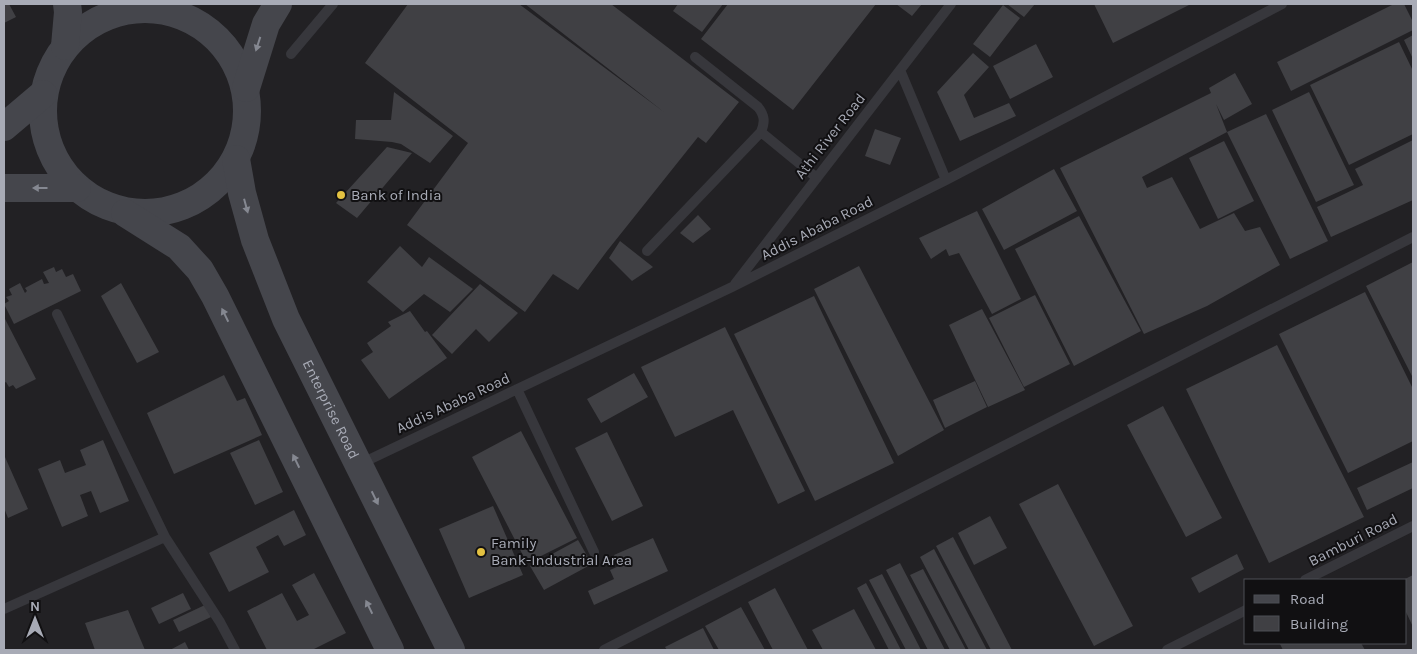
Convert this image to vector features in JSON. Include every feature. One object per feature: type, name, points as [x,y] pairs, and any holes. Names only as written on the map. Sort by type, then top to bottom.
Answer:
[{"type":"main road","points":[[65,46],[67,4]]},
{"type":"main road","points":[[246,88],[266,24],[278,4]]},
{"type":"main road","points":[[120,210],[147,213],[174,209],[199,198],[220,181],[236,159],[243,142],[247,124],[246,88],[237,64],[222,43],[203,26],[188,18],[144,6],[108,15],[85,28],[65,46],[51,68],[43,94],[42,120],[48,145],[60,168],[77,188],[99,202],[120,210],[179,247],[200,270],[216,296],[390,650]]},
{"type":"main road","points":[[4,127],[43,94]]},
{"type":"main road","name":"Enterprise Road","points":[[236,159],[242,193],[264,267],[286,319],[451,650]]},
{"type":"main road","points":[[4,188],[77,188]]},
{"type":"lane","points":[[291,54],[332,4]]},
{"type":"lane","name":"Athi River Road","points":[[732,287],[951,4]]},
{"type":"lane","name":"Addis Ababa Road","points":[[358,465],[732,287],[946,180],[1282,4]]},
{"type":"lane","points":[[647,250],[760,132],[764,124],[762,113],[758,108],[695,57]]},
{"type":"lane","points":[[900,70],[946,180]]},
{"type":"lane","points":[[760,132],[817,178]]},
{"type":"lane","points":[[604,650],[1413,237]]},
{"type":"lane","points":[[57,314],[165,537],[220,622],[235,650]]},
{"type":"lane","points":[[517,389],[594,552]]},
{"type":"lane","name":"Bamburi Road","points":[[1307,579],[1413,526]]},
{"type":"lane","points":[[4,609],[165,537]]},
{"type":"lane","points":[[1166,650],[1244,611]]},
{"type":"shaded area","points":[[4,4],[1413,4],[1413,650],[4,650]]},
{"type":"building","points":[[4,4],[9,4],[16,17],[4,23]]},
{"type":"building","points":[[408,4],[519,4],[664,112],[525,4],[611,4],[739,102],[706,143],[698,137],[578,290],[553,274],[525,312],[407,225],[468,143],[365,63]]},
{"type":"building","points":[[678,4],[723,4],[702,32],[673,11]]},
{"type":"building","points":[[728,4],[876,4],[793,110],[701,39]]},
{"type":"building","points":[[896,4],[922,4],[912,16]]},
{"type":"building","points":[[1007,4],[1035,4],[1024,17]]},
{"type":"building","points":[[1094,4],[1191,4],[1113,43]]},
{"type":"building","points":[[1394,4],[1404,4],[1413,22],[1413,30],[1291,91],[1277,62]]},
{"type":"building","points":[[1003,5],[1020,18],[990,57],[973,44]]},
{"type":"building","points":[[1413,35],[1413,59],[1404,40]]},
{"type":"building","points":[[1399,42],[1413,71],[1413,134],[1349,165],[1310,85]]},
{"type":"building","points":[[1036,44],[1053,77],[1010,99],[993,66]]},
{"type":"building","points":[[973,53],[989,67],[964,95],[974,118],[1009,103],[1016,116],[960,141],[937,92]]},
{"type":"building","points":[[1235,73],[1252,104],[1224,120],[1216,104],[1227,132],[1142,177],[1147,188],[1172,177],[1200,229],[1234,213],[1245,231],[1260,227],[1280,265],[1207,306],[1144,334],[1060,168],[1211,93],[1209,88]]},
{"type":"building","points":[[394,92],[453,136],[430,163],[401,144],[355,139],[356,120],[391,120]]},
{"type":"building","points":[[1309,92],[1354,185],[1316,202],[1272,110]]},
{"type":"building","points":[[1266,114],[1328,241],[1290,259],[1227,132]]},
{"type":"building","points":[[875,129],[901,138],[890,165],[865,156]]},
{"type":"building","points":[[1413,140],[1413,200],[1331,237],[1317,207],[1363,185],[1355,169]]},
{"type":"building","points":[[1224,141],[1254,201],[1218,219],[1189,158]]},
{"type":"building","points":[[387,147],[412,153],[357,218],[336,203]]},
{"type":"building","points":[[1054,169],[1077,211],[1004,250],[982,209]]},
{"type":"building","points":[[977,211],[1021,299],[992,314],[959,253],[949,256],[946,249],[931,259],[919,238]]},
{"type":"building","points":[[698,215],[711,229],[693,243],[680,233]]},
{"type":"building","points":[[1079,216],[1141,331],[1074,366],[1015,249]]},
{"type":"building","points":[[620,241],[653,267],[632,281],[609,258]]},
{"type":"building","points":[[400,246],[422,267],[429,257],[473,289],[450,312],[424,294],[403,312],[367,282]]},
{"type":"building","points":[[1413,262],[1413,378],[1366,286]]},
{"type":"building","points":[[859,266],[944,430],[898,456],[814,289]]},
{"type":"building","points":[[54,267],[56,272],[62,269],[66,277],[73,274],[81,291],[14,324],[4,304],[9,301],[6,297],[12,295],[9,289],[20,283],[25,293],[27,291],[25,288],[42,279],[44,284],[49,283],[43,272]]},
{"type":"building","points":[[121,283],[159,352],[137,363],[101,296]]},
{"type":"building","points":[[480,284],[518,313],[489,342],[476,329],[452,354],[432,335]]},
{"type":"building","points":[[1365,292],[1413,389],[1413,441],[1348,473],[1279,334]]},
{"type":"building","points":[[1035,295],[1070,364],[1024,387],[989,318]]},
{"type":"building","points":[[814,296],[894,463],[815,501],[734,334]]},
{"type":"building","points":[[982,309],[1025,390],[988,407],[949,325]]},
{"type":"building","points":[[410,311],[447,358],[389,399],[361,360],[373,352],[367,343],[391,326],[388,322]]},
{"type":"building","points":[[4,317],[36,379],[16,389],[13,385],[9,387],[6,382],[4,383]]},
{"type":"building","points":[[725,327],[805,491],[778,504],[733,410],[675,437],[641,367]]},
{"type":"building","points":[[1277,345],[1364,517],[1269,563],[1186,389]]},
{"type":"building","points":[[634,373],[648,397],[601,423],[587,399]]},
{"type":"building","points":[[224,375],[237,401],[245,398],[262,435],[174,474],[147,413]]},
{"type":"building","points":[[975,381],[987,407],[945,428],[933,400]]},
{"type":"building","points":[[1163,406],[1222,518],[1186,537],[1127,425]]},
{"type":"building","points":[[521,431],[577,538],[527,563],[472,457]]},
{"type":"building","points":[[607,432],[643,506],[612,521],[575,448]]},
{"type":"building","points":[[103,440],[129,501],[100,513],[91,491],[80,495],[88,516],[62,527],[38,469],[60,460],[65,473],[86,465],[80,450]]},
{"type":"building","points":[[259,440],[283,492],[255,505],[230,453]]},
{"type":"building","points":[[5,457],[28,509],[8,518],[4,508]]},
{"type":"building","points":[[1413,462],[1413,488],[1367,510],[1357,488]]},
{"type":"building","points":[[1058,484],[1133,626],[1094,646],[1019,504]]},
{"type":"building","name":"Family Bank-Industrial Area","points":[[493,506],[523,575],[469,598],[439,529]]},
{"type":"building","points":[[294,510],[306,535],[284,546],[278,535],[256,547],[269,572],[229,592],[209,553]]},
{"type":"building","points":[[990,516],[1007,548],[974,565],[958,533]]},
{"type":"building","points":[[953,537],[1012,650],[991,650],[936,546]]},
{"type":"building","points":[[653,538],[668,571],[594,605],[588,591],[614,579],[610,570],[619,566],[614,555]]},
{"type":"building","points":[[578,540],[592,564],[544,590],[530,566]]},
{"type":"building","points":[[934,549],[987,650],[969,650],[920,557]]},
{"type":"building","points":[[1237,554],[1244,569],[1199,593],[1191,578]]},
{"type":"building","points":[[900,563],[945,650],[928,650],[886,570]]},
{"type":"building","points":[[923,569],[966,650],[950,650],[910,575]]},
{"type":"building","points":[[314,573],[346,633],[312,650],[267,650],[247,611],[282,593],[297,621],[309,615],[292,585]]},
{"type":"building","points":[[882,574],[921,650],[906,650],[869,580]]},
{"type":"building","points":[[1413,575],[1413,627],[1407,614],[1407,579],[1405,579]]},
{"type":"building","points":[[866,583],[901,650],[889,650],[857,588]]},
{"type":"building","points":[[775,588],[808,650],[773,650],[748,602]]},
{"type":"building","points":[[183,593],[191,609],[159,624],[151,608]]},
{"type":"building","points":[[205,605],[211,617],[179,632],[173,620]]},
{"type":"building","points":[[741,607],[765,650],[719,650],[705,626]]},
{"type":"building","points":[[854,609],[876,650],[823,650],[812,630]]},
{"type":"building","points":[[128,610],[145,650],[95,650],[85,623]]},
{"type":"building","points":[[703,628],[714,650],[667,650],[665,647]]},
{"type":"building","points":[[185,642],[189,650],[170,650]]},
{"type":"building","points":[[1280,644],[1362,644],[1365,650],[1283,650]]},
{"type":"place","name":"Bank of India","points":[[341,195]]},
{"type":"place","name":"Family Bank-Industrial Area","points":[[481,552]]}]
